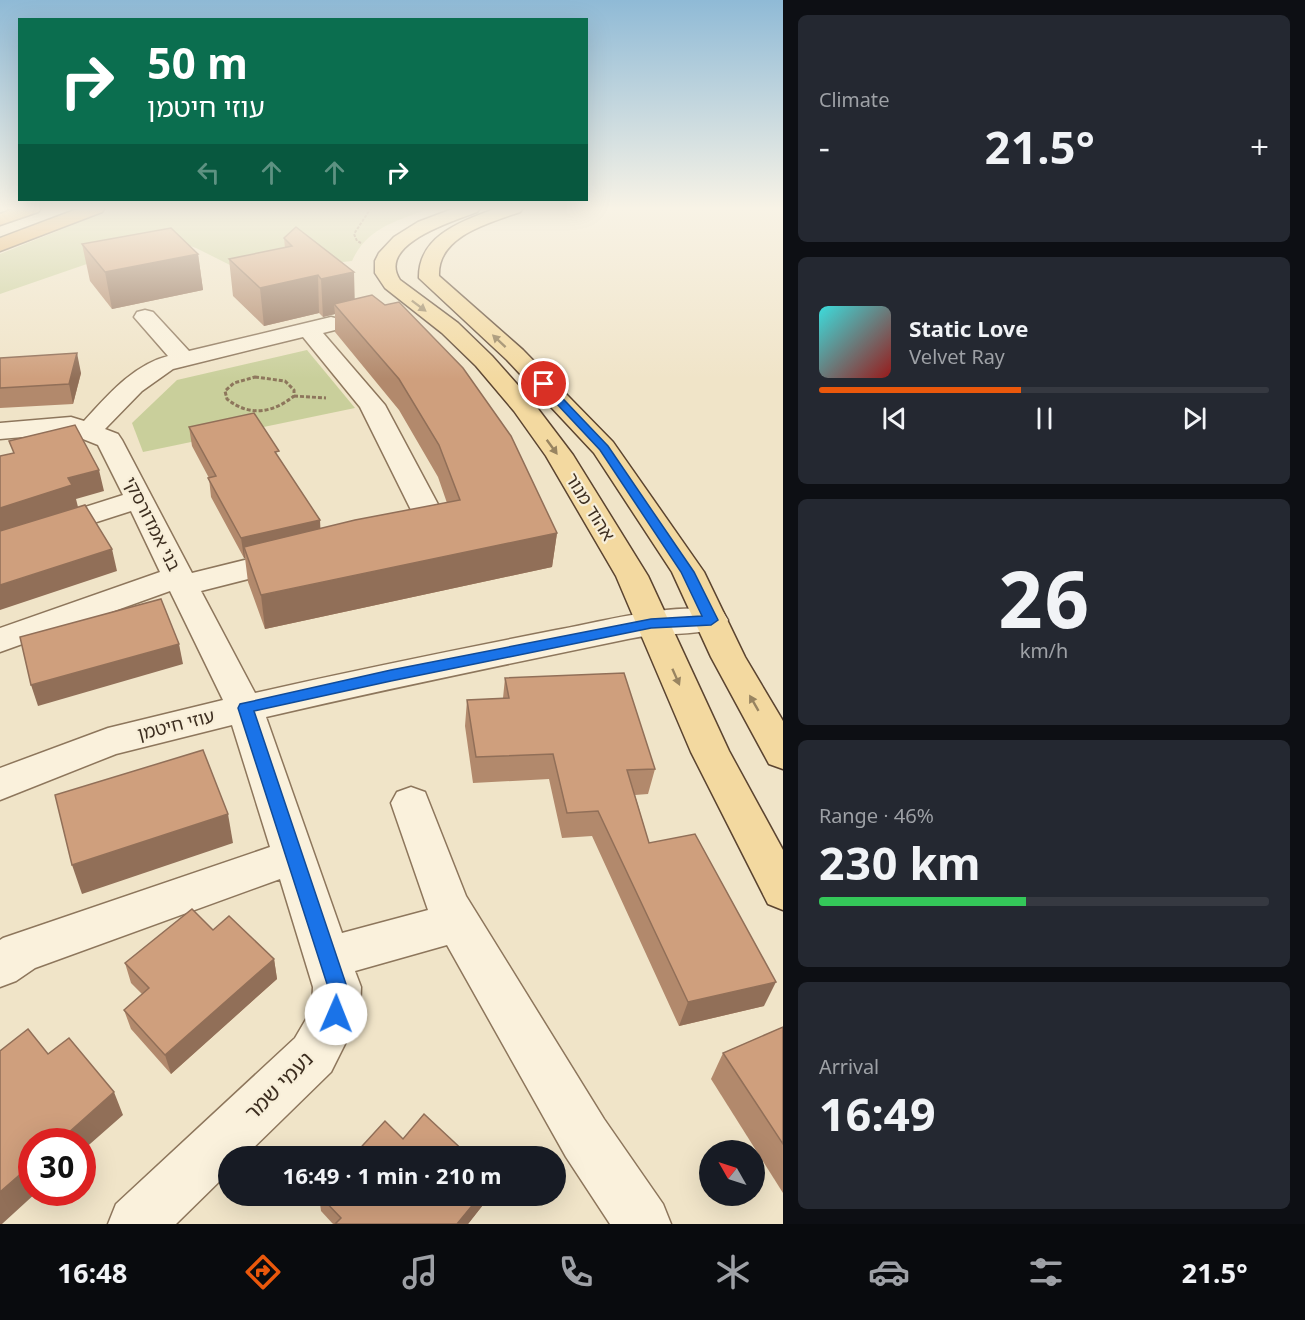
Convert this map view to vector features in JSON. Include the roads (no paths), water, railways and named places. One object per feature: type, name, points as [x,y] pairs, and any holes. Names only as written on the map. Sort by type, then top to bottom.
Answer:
[{"type":"main road","name":"אהוד מנור","points":[[386,265],[385,273],[392,284],[450,328],[484,361],[524,406],[559,455],[632,576],[710,752],[783,891]]},
{"type":"main road","points":[[428,265],[429,278],[515,355],[604,448],[688,572],[728,657],[783,754]]},
{"type":"street","points":[[145,317],[184,360]]},
{"type":"street","points":[[89,431],[129,388],[165,364],[352,319]]},
{"type":"street","points":[[309,330],[372,405],[426,510],[423,520],[388,535],[365,541]]},
{"type":"street","name":"בני אמדורסקי","points":[[0,431],[71,425],[109,440],[245,708]]},
{"type":"street","points":[[0,544],[140,499]]},
{"type":"street","points":[[0,640],[181,581],[320,552]]},
{"type":"street","name":"עוזי חיטמן","points":[[0,784],[108,742],[245,708],[391,675],[651,623],[711,620]]},
{"type":"street","name":"נעמי שמר","points":[[136,1224],[313,1055],[336,1014],[338,987],[245,708]]},
{"type":"street","points":[[411,803],[447,904],[585,1138],[643,1224]]},
{"type":"street","points":[[0,966],[19,953],[294,856]]},
{"type":"street","points":[[328,958],[457,922]]}]
